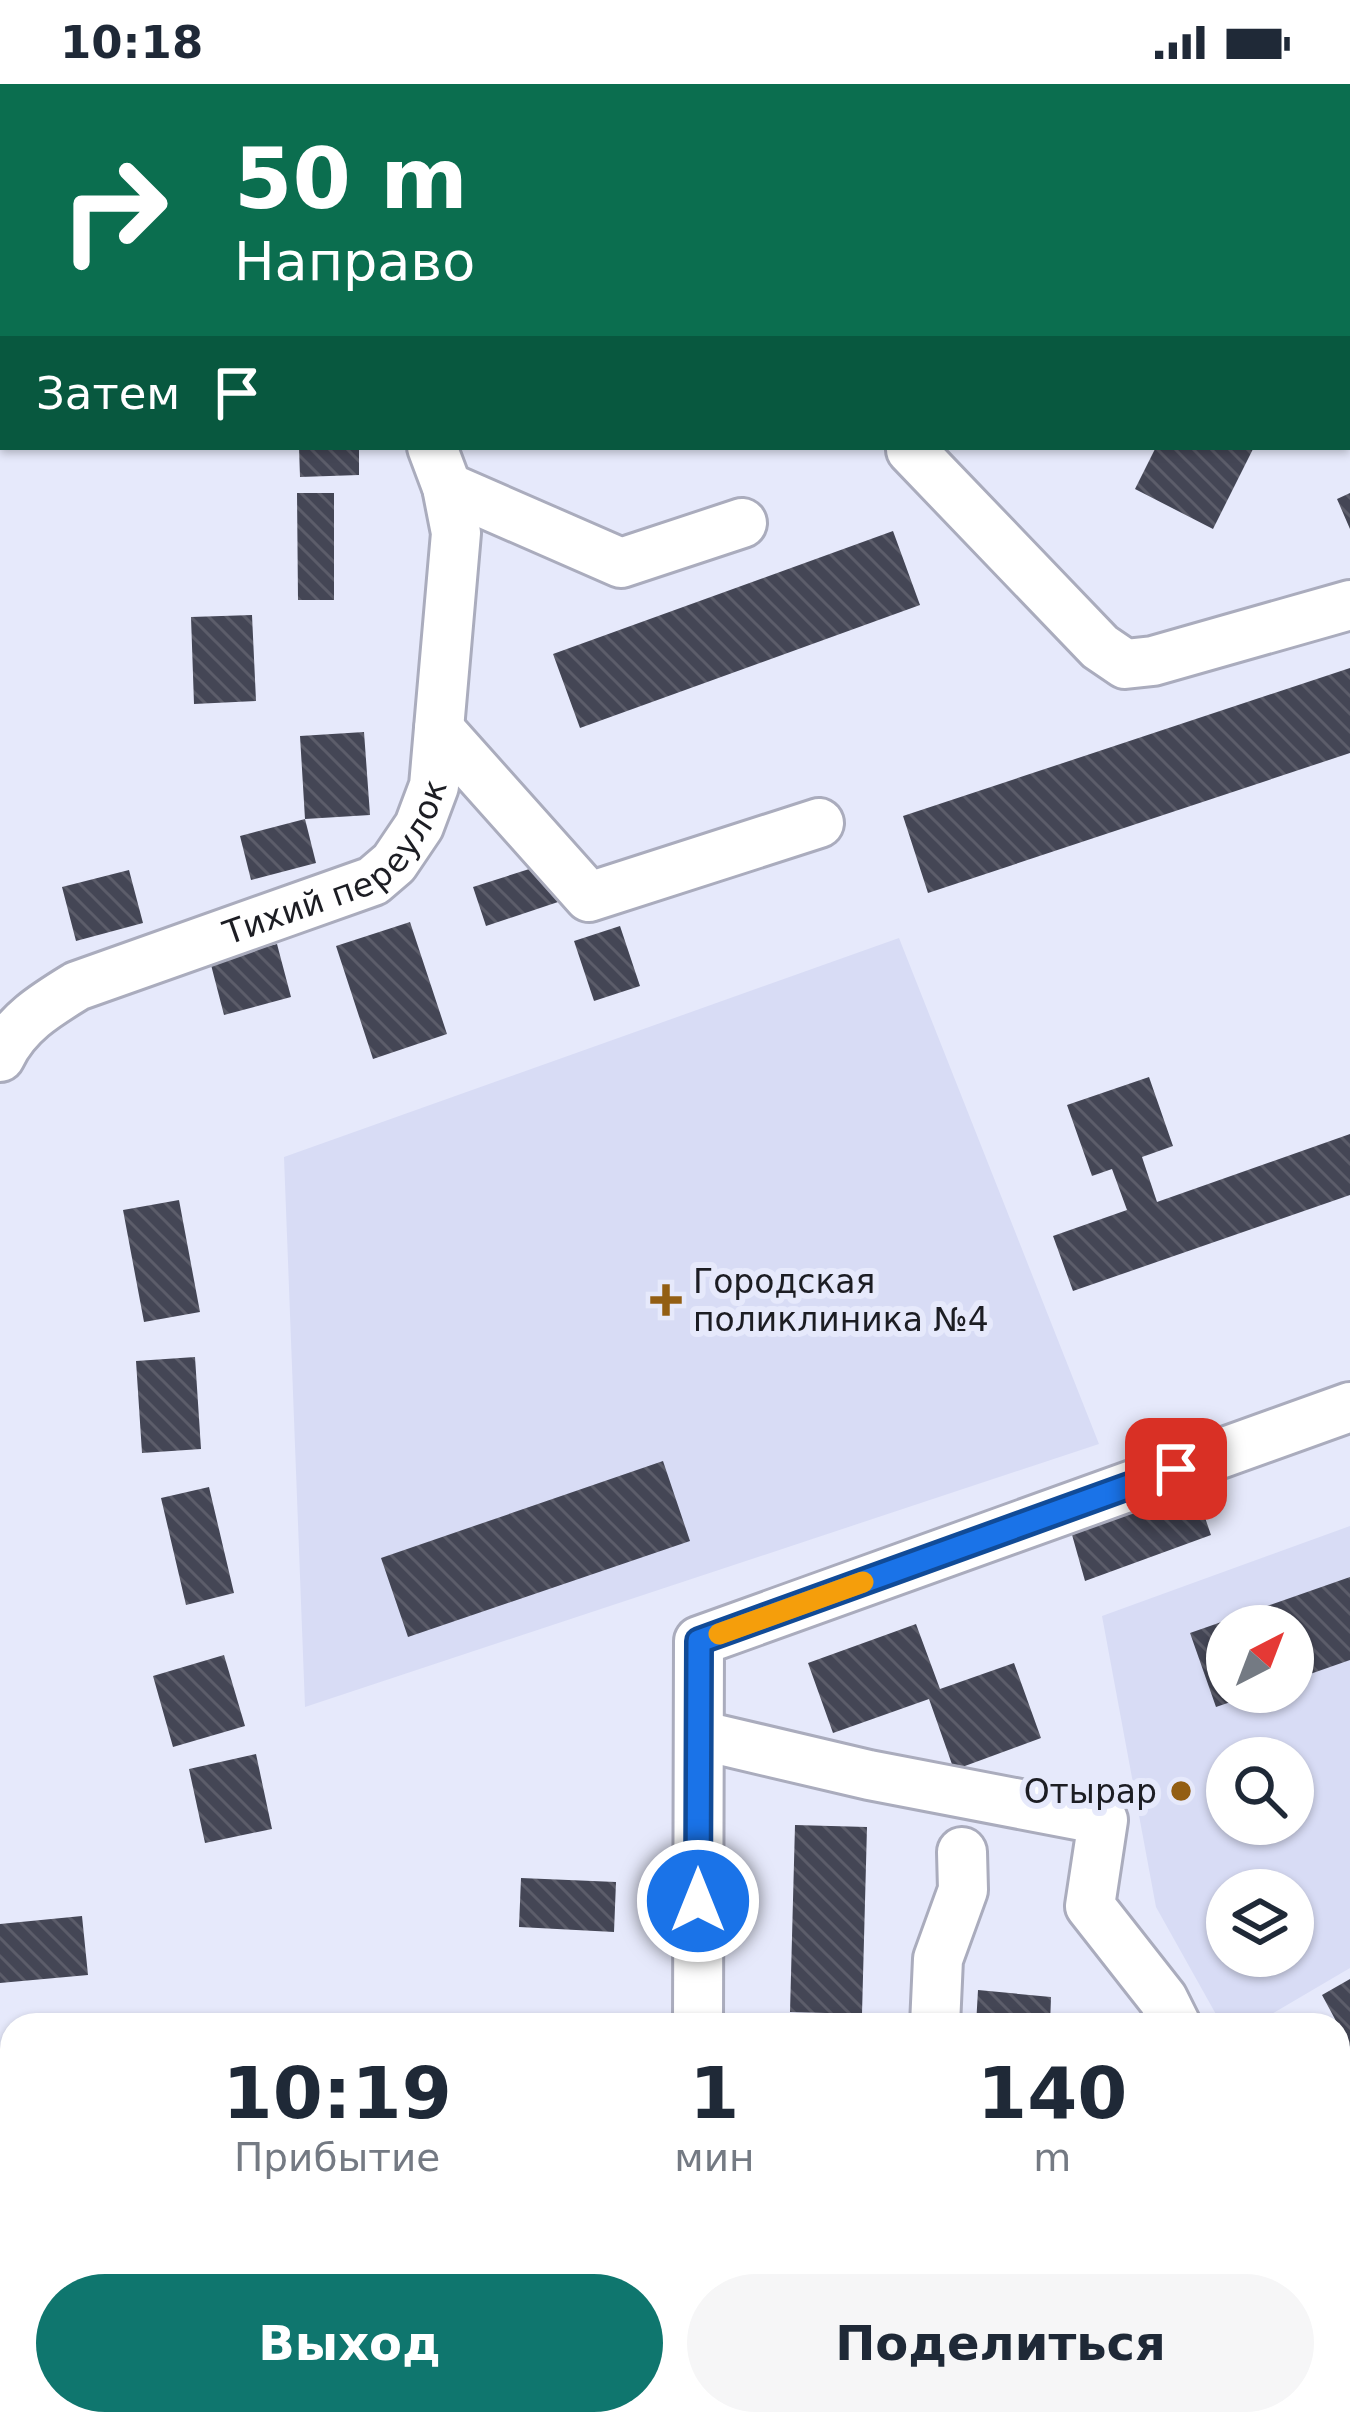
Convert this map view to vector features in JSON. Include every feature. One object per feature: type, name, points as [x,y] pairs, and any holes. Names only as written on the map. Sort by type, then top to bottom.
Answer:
[{"type":"street","points":[[911,450],[1100,647],[1125,664],[1153,661],[1350,605]]},
{"type":"street","points":[[440,467],[621,563],[742,523]]},
{"type":"street","name":"Тихий переулок","points":[[0,1057],[8,1040],[38,1009],[77,986],[373,880],[394,863],[419,826],[434,786],[456,533],[440,467]]},
{"type":"street","points":[[439,729],[589,897],[819,823]]},
{"type":"street","points":[[698,2013],[699,1641],[1350,1407]]},
{"type":"street","points":[[699,1735],[869,1775],[1103,1820],[1090,1906],[1169,2013]]},
{"type":"street","points":[[936,2013],[938,1959],[963,1890],[962,1852]]},
{"type":"shaded area","name":"Городская поликлиника №4","points":[[899,938],[1099,1444],[305,1707],[284,1157]]},
{"type":"shaded area","name":"Отырар","points":[[1350,1526],[1350,1968],[1273,2013],[1215,2013],[1156,1907],[1102,1616]]},
{"type":"building","points":[[299,450],[359,450],[359,475],[300,477]]},
{"type":"building","points":[[1154,450],[1252,450],[1213,529],[1135,489]]},
{"type":"building","points":[[297,493],[334,493],[334,600],[298,600]]},
{"type":"building","points":[[1350,493],[1350,529],[1337,499]]},
{"type":"building","points":[[893,531],[920,605],[580,728],[553,654]]},
{"type":"building","points":[[252,615],[256,701],[194,704],[191,617]]},
{"type":"building","points":[[1350,668],[1350,753],[928,893],[903,816]]},
{"type":"building","points":[[364,732],[370,815],[305,819],[300,736]]},
{"type":"building","points":[[305,819],[316,863],[251,880],[240,836]]},
{"type":"building","points":[[545,864],[558,902],[486,926],[473,887]]},
{"type":"building","points":[[129,870],[143,923],[76,941],[62,887]]},
{"type":"building","points":[[410,922],[447,1034],[373,1059],[336,946]]},
{"type":"building","points":[[620,926],[640,986],[594,1001],[574,941]]},
{"type":"building","points":[[277,944],[291,997],[224,1015],[210,961]]},
{"type":"building","points":[[1149,1077],[1173,1146],[1142,1157],[1157,1202],[1350,1134],[1350,1195],[1073,1291],[1053,1236],[1127,1210],[1112,1169],[1092,1176],[1067,1105]]},
{"type":"building","points":[[179,1200],[200,1312],[144,1322],[123,1210]]},
{"type":"building","points":[[195,1357],[201,1449],[142,1453],[136,1361]]},
{"type":"building","points":[[663,1461],[690,1541],[408,1637],[381,1558]]},
{"type":"building","points":[[1193,1483],[1211,1535],[1085,1581],[1069,1524]]},
{"type":"building","points":[[209,1487],[234,1593],[186,1605],[161,1498]]},
{"type":"building","points":[[1350,1577],[1350,1660],[1314,1673],[1314,1605],[1270,1605]]},
{"type":"building","points":[[916,1624],[940,1689],[1014,1663],[1041,1738],[954,1770],[929,1699],[833,1733],[808,1663]]},
{"type":"building","points":[[1206,1627],[1206,1679],[1190,1633]]},
{"type":"building","points":[[224,1655],[245,1726],[173,1747],[153,1676]]},
{"type":"building","points":[[256,1754],[272,1829],[205,1843],[189,1769]]},
{"type":"building","points":[[795,1825],[867,1827],[862,2013],[790,2012]]},
{"type":"building","points":[[521,1878],[616,1882],[614,1932],[519,1927]]},
{"type":"building","points":[[82,1916],[88,1975],[0,1983],[0,1924]]},
{"type":"building","points":[[1350,1979],[1350,2013],[1332,2013],[1322,1995]]},
{"type":"building","points":[[978,1990],[1051,1997],[1050,2013],[977,2013]]},
{"type":"slow traffic","points":[[719,1634],[863,1582]]},
{"type":"place","name":"Городская поликлиника №4","points":[[666,1300]]},
{"type":"place","name":"Отырар","points":[[1181,1791]]},
{"type":"route","points":[[698,1901],[699,1641],[1176,1469]]}]
